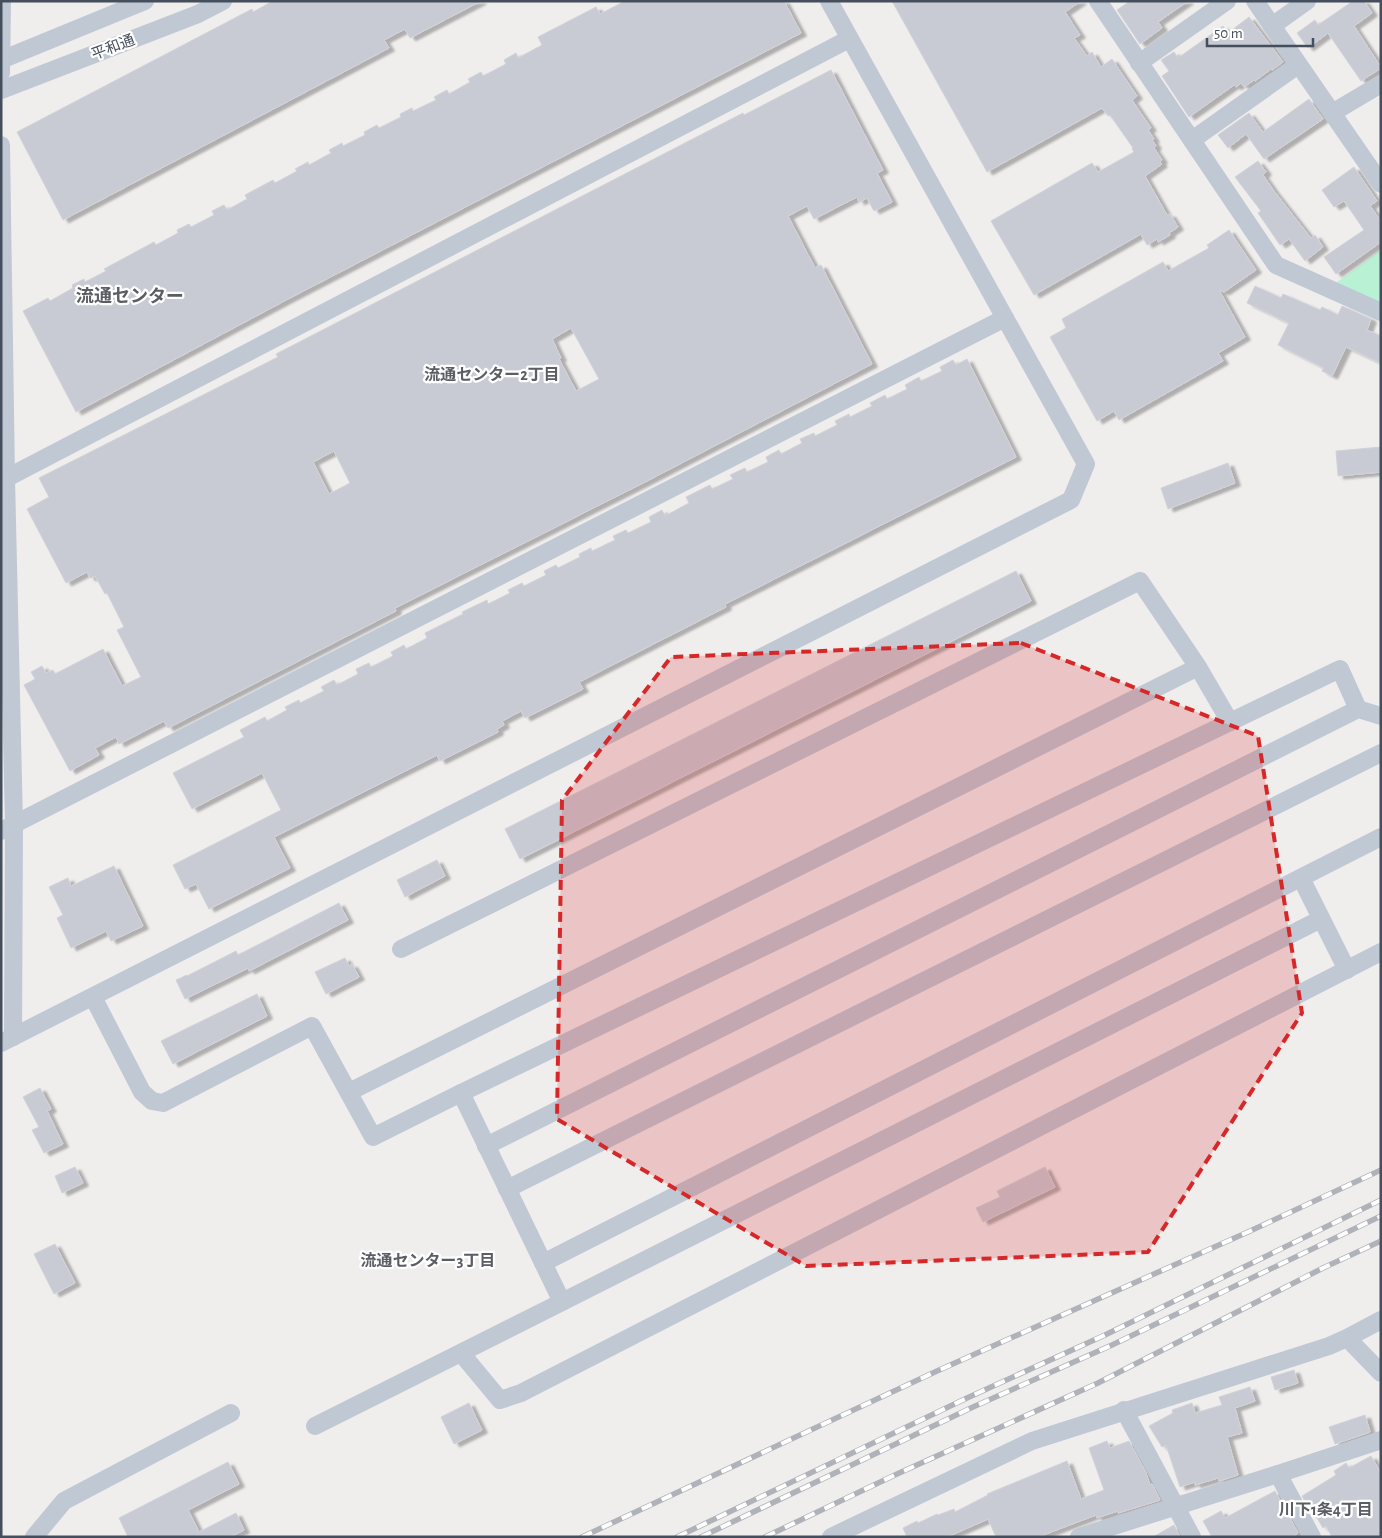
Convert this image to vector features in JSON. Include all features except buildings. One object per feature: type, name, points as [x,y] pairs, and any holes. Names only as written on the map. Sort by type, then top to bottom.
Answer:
[{"type":"street","points":[[2,1],[2,64]]},
{"type":"street","name":"平和通","points":[[2,64],[145,1]]},
{"type":"street","name":"平和通","points":[[1,90],[198,14],[223,1]]},
{"type":"street","points":[[1,145],[8,827],[7,1040],[1071,500],[1086,464],[829,1]]},
{"type":"street","points":[[1098,1],[1276,265],[1381,312]]},
{"type":"street","points":[[1139,63],[1227,1]]},
{"type":"street","points":[[1255,1],[1298,65],[1379,178]]},
{"type":"street","points":[[1272,26],[1307,1]]},
{"type":"street","points":[[4,479],[849,39]]},
{"type":"street","points":[[1192,140],[1298,65]]},
{"type":"street","points":[[1332,113],[1381,84]]},
{"type":"street","points":[[8,827],[1005,318]]},
{"type":"street","points":[[401,949],[1140,581],[1198,668],[1230,722]]},
{"type":"street","points":[[349,1092],[1198,668]]},
{"type":"street","points":[[93,997],[142,1092],[152,1100],[163,1103],[312,1026],[373,1137],[1340,669],[1358,709]]},
{"type":"street","points":[[486,1146],[1358,709],[1381,716]]},
{"type":"street","points":[[507,1189],[1381,754]]},
{"type":"street","points":[[543,1263],[1381,837]]},
{"type":"street","points":[[1301,878],[1347,970]]},
{"type":"street","points":[[315,1426],[1322,919]]},
{"type":"street","points":[[461,1353],[500,1400],[521,1393],[1381,952]]},
{"type":"street","points":[[461,1093],[562,1302]]},
{"type":"street","points":[[836,1536],[1032,1441],[1329,1346],[1381,1320]]},
{"type":"street","points":[[1347,1338],[1381,1373]]},
{"type":"street","points":[[1124,1410],[1192,1537]]},
{"type":"street","points":[[34,1537],[64,1501],[231,1413]]},
{"type":"street","points":[[1080,1537],[1278,1474],[1379,1445]]},
{"type":"street","points":[[1278,1474],[1312,1537]]},
{"type":"highlighted area","points":[[1021,643],[1258,736],[1302,1013],[1148,1252],[806,1266],[557,1119],[562,800],[671,657]]},
{"type":"green space","points":[[1381,250],[1381,303],[1336,283]]},
{"type":"railway","points":[[582,1537],[937,1371],[1248,1232],[1381,1170]]},
{"type":"railway","points":[[677,1537],[967,1398],[1105,1335],[1381,1200]]},
{"type":"railway","points":[[701,1537],[973,1407],[1112,1345],[1381,1216]]},
{"type":"railway","points":[[765,1537],[897,1474],[1098,1383],[1323,1268],[1381,1241]]},
{"type":"district","name":"流通センター","points":[[130,296]]},
{"type":"district","name":"流通センター2丁目","points":[[492,374]]},
{"type":"district","name":"流通センター3丁目","points":[[428,1260]]},
{"type":"district","name":"川下1条4丁目","points":[[1326,1509]]}]
